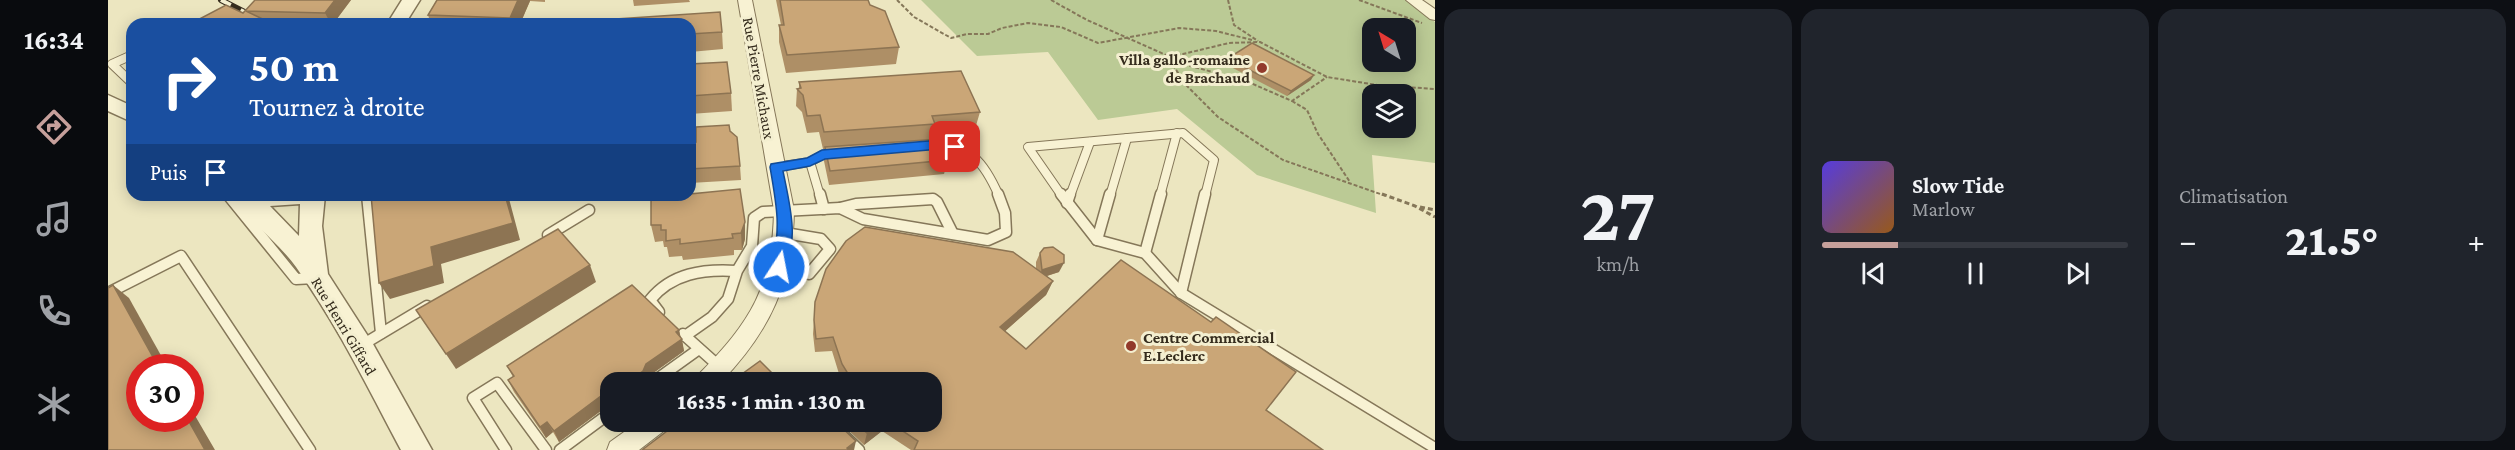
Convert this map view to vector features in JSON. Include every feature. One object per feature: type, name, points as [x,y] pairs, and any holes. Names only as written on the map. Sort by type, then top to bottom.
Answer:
[{"type":"street","points":[[400,18],[411,0]]},
{"type":"street","name":"Rue Pierre Michaux","points":[[717,372],[745,340],[773,291],[785,233],[784,210],[745,0]]},
{"type":"street","points":[[1413,0],[1430,20]]},
{"type":"street","points":[[108,102],[126,112]]},
{"type":"street","name":"Rue Henri Giffard","points":[[253,201],[370,340],[417,450]]},
{"type":"street","points":[[312,201],[310,226],[316,278]]},
{"type":"street","points":[[619,450],[643,432]]},
{"type":"lane","points":[[126,58],[112,64],[126,77]]},
{"type":"lane","points":[[1145,253],[1177,133]]},
{"type":"lane","points":[[1180,293],[1214,160],[1183,133],[1028,147],[1067,203],[1097,240],[1145,253],[1180,293],[1435,447]]},
{"type":"lane","points":[[1097,240],[1127,138]]},
{"type":"lane","points":[[1067,203],[1090,142]]},
{"type":"lane","points":[[840,208],[862,219],[988,240],[1006,232],[1008,226],[1005,212],[982,163],[955,147],[940,145],[920,147]]},
{"type":"lane","points":[[776,167],[810,162],[822,155],[844,153]]},
{"type":"lane","points":[[810,162],[824,208]]},
{"type":"lane","points":[[677,329],[708,321],[731,294],[736,271],[751,252],[755,241],[754,218],[763,212],[840,208],[856,204],[933,199],[937,202],[953,234]]},
{"type":"lane","points":[[233,201],[296,279],[316,278]]},
{"type":"lane","points":[[367,201],[370,340],[441,298]]},
{"type":"lane","points":[[540,240],[590,210]]},
{"type":"lane","points":[[779,267],[809,274],[830,249],[821,239],[785,233]]},
{"type":"lane","points":[[108,293],[181,256],[310,450]]},
{"type":"lane","points":[[721,368],[677,329],[650,300],[654,294],[687,272],[699,269],[736,271]]},
{"type":"lane","points":[[667,372],[699,349]]},
{"type":"lane","points":[[506,450],[472,398],[497,383],[546,450]]},
{"type":"lane","points":[[560,450],[600,420]]},
{"type":"lane","points":[[840,432],[859,450]]},
{"type":"path","points":[[897,0],[917,18],[951,38],[967,34],[988,34],[1002,28],[1028,23],[1061,27],[1098,43],[1179,28],[1216,32],[1260,42]]},
{"type":"path","points":[[1051,0],[1166,55],[1183,54],[1229,43],[1260,42]]},
{"type":"path","points":[[1228,0],[1234,25],[1260,42],[1327,76],[1377,85],[1435,89]]},
{"type":"path","points":[[1359,0],[1430,20]]},
{"type":"path","points":[[1166,55],[1187,86],[1218,117],[1283,160],[1415,206],[1435,210]]},
{"type":"path","points":[[1170,60],[1246,81],[1292,100],[1308,110],[1318,134],[1351,183]]},
{"type":"path","points":[[1292,100],[1327,76]]},
{"type":"path","points":[[1415,206],[1435,217]]},
{"type":"green space","points":[[921,0],[1406,0],[1435,22],[1435,163],[1372,155],[1376,213],[1257,175],[1177,109],[1098,120],[1048,52],[977,56]]},
{"type":"building","points":[[255,0],[335,0],[325,13],[246,11],[261,18],[201,18],[226,5],[243,13]]},
{"type":"building","points":[[437,0],[518,0],[510,18],[428,15]]},
{"type":"building","points":[[780,0],[868,0],[870,5],[885,11],[899,47],[787,55],[779,25],[784,25]]},
{"type":"building","points":[[720,12],[722,32],[696,34],[696,18],[631,18]]},
{"type":"building","name":"Villa gallo-romaine de Brachaud","points":[[1252,43],[1314,75],[1291,91],[1232,61],[1234,59],[1230,57]]},
{"type":"building","points":[[727,62],[731,93],[696,96],[696,64]]},
{"type":"building","points":[[961,71],[980,112],[932,116],[935,124],[824,132],[820,115],[807,116],[803,95],[797,89],[801,88],[799,82]]},
{"type":"building","points":[[729,125],[730,131],[737,137],[740,166],[696,169],[696,127]]},
{"type":"building","points":[[939,139],[948,160],[830,171],[825,147]]},
{"type":"building","points":[[740,189],[745,222],[741,233],[732,234],[733,238],[680,244],[680,239],[666,241],[666,230],[661,230],[661,225],[651,225],[651,201],[696,201],[696,193]]},
{"type":"building","points":[[372,201],[507,201],[513,223],[431,247],[434,266],[379,283]]},
{"type":"building","name":"Centre Commercial E.Leclerc","points":[[865,227],[1013,252],[1053,281],[1000,327],[1026,349],[1121,260],[1211,322],[1216,317],[1296,372],[1266,410],[1323,450],[914,450],[918,441],[904,432],[942,432],[942,372],[847,372],[833,337],[816,339],[815,302],[826,269],[846,241]]},
{"type":"building","points":[[558,229],[590,265],[446,354],[416,310]]},
{"type":"building","points":[[1053,247],[1064,255],[1064,263],[1042,270],[1040,253],[1044,248]]},
{"type":"building","points":[[113,285],[151,354],[126,354],[126,432],[195,432],[205,450],[108,450],[108,288]]},
{"type":"building","points":[[632,285],[679,330],[676,332],[682,339],[646,364],[642,372],[600,372],[600,397],[554,431],[547,422],[540,427],[508,380],[514,376],[507,366]]},
{"type":"building","points":[[760,361],[771,372],[745,372]]},
{"type":"building","points":[[666,432],[847,432],[856,441],[847,448],[849,450],[642,450]]},
{"type":"railway","points":[[221,0],[256,18]]},
{"type":"place","name":"Villa gallo-romaine de Brachaud","points":[[1262,68]]},
{"type":"place","name":"Centre Commercial E.Leclerc","points":[[1131,346]]},
{"type":"route","points":[[779,267],[785,238],[784,210],[776,167],[810,162],[822,155],[940,145],[955,147]]}]
